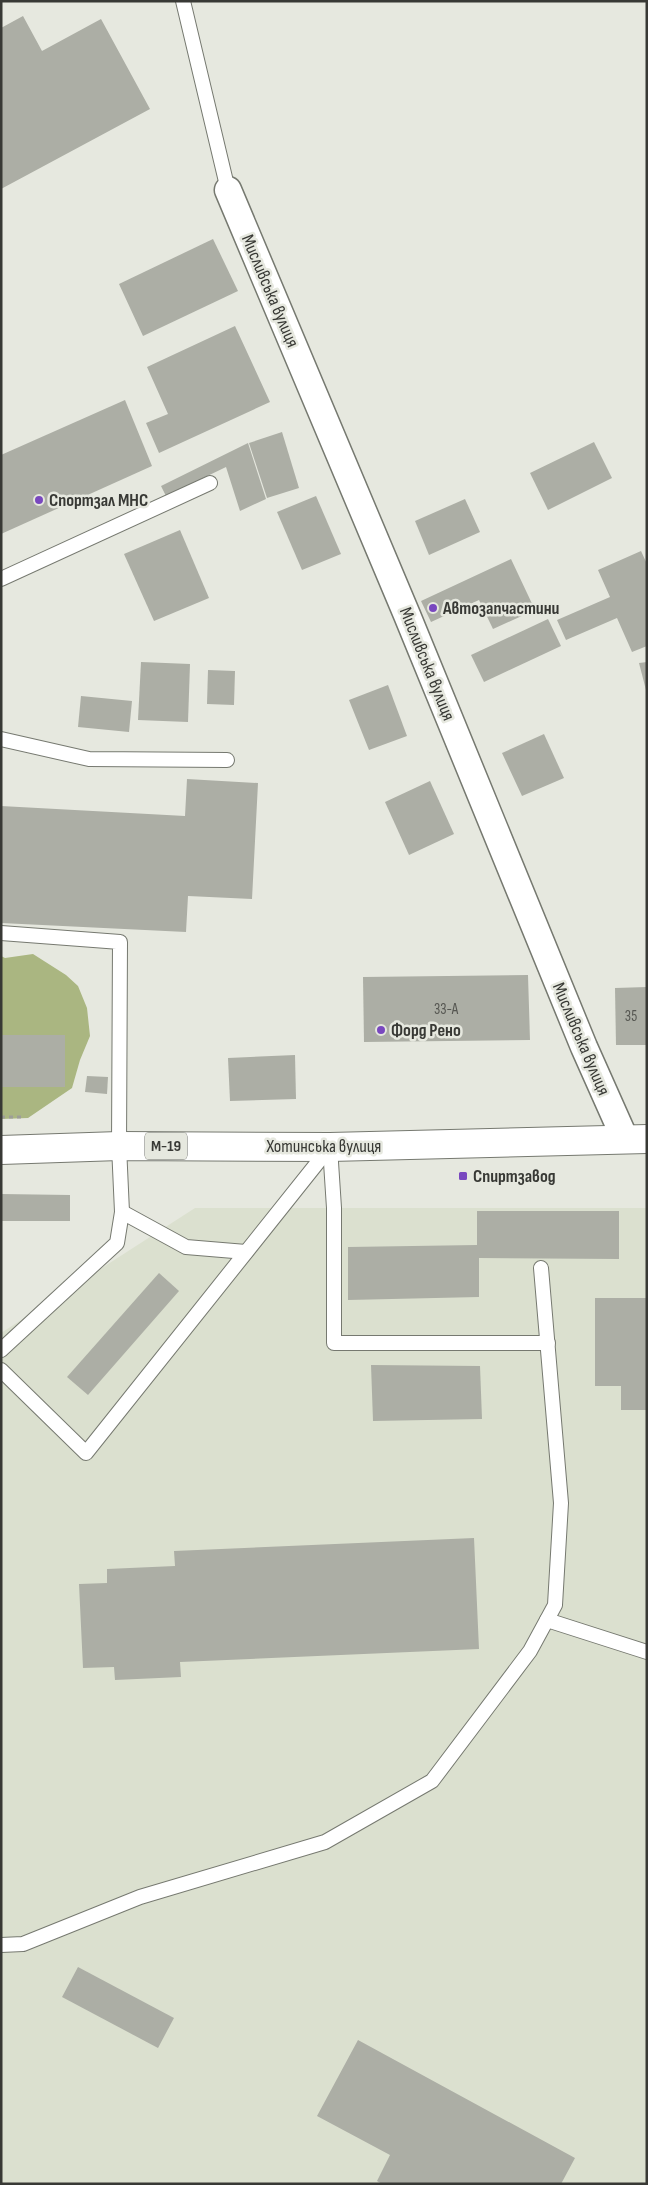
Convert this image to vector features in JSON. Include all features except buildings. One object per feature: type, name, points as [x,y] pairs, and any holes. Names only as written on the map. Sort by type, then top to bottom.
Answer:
[{"type":"highway","name":"Хотинська вулиця","points":[[1,1150],[119,1146],[330,1147],[636,1139]]},
{"type":"street","name":"Мисливська вулиця","points":[[228,190],[407,615],[584,1047],[636,1139]]},
{"type":"lane","points":[[183,1],[228,190]]},
{"type":"lane","points":[[1,579],[210,483]]},
{"type":"lane","points":[[1,739],[89,759],[227,760]]},
{"type":"lane","points":[[1,932],[120,942],[119,1146],[122,1212],[117,1243],[1,1350]]},
{"type":"lane","points":[[1,1370],[86,1453],[330,1147]]},
{"type":"lane","points":[[330,1147],[334,1208],[334,1343],[548,1343]]},
{"type":"lane","points":[[122,1212],[186,1247],[246,1252]]},
{"type":"lane","points":[[1,1945],[23,1944],[140,1897],[326,1842],[432,1780],[530,1651],[555,1604],[561,1503],[541,1268]]},
{"type":"lane","points":[[547,1620],[647,1652]]},
{"type":"shaded area","points":[[195,1208],[647,1208],[647,2184],[1,2184],[1,1333]]},
{"type":"green space","points":[[33,954],[66,975],[78,986],[87,1008],[90,1036],[80,1060],[72,1088],[28,1118],[1,1119],[1,956],[5,958]]},
{"type":"place","name":"Спортзал МНС","points":[[39,500]]},
{"type":"place","name":"Автозапчастини","points":[[433,608]]},
{"type":"place","name":"Форд Рено","points":[[381,1030]]},
{"type":"place","name":"Спиртзавод","points":[[463,1176]]}]
